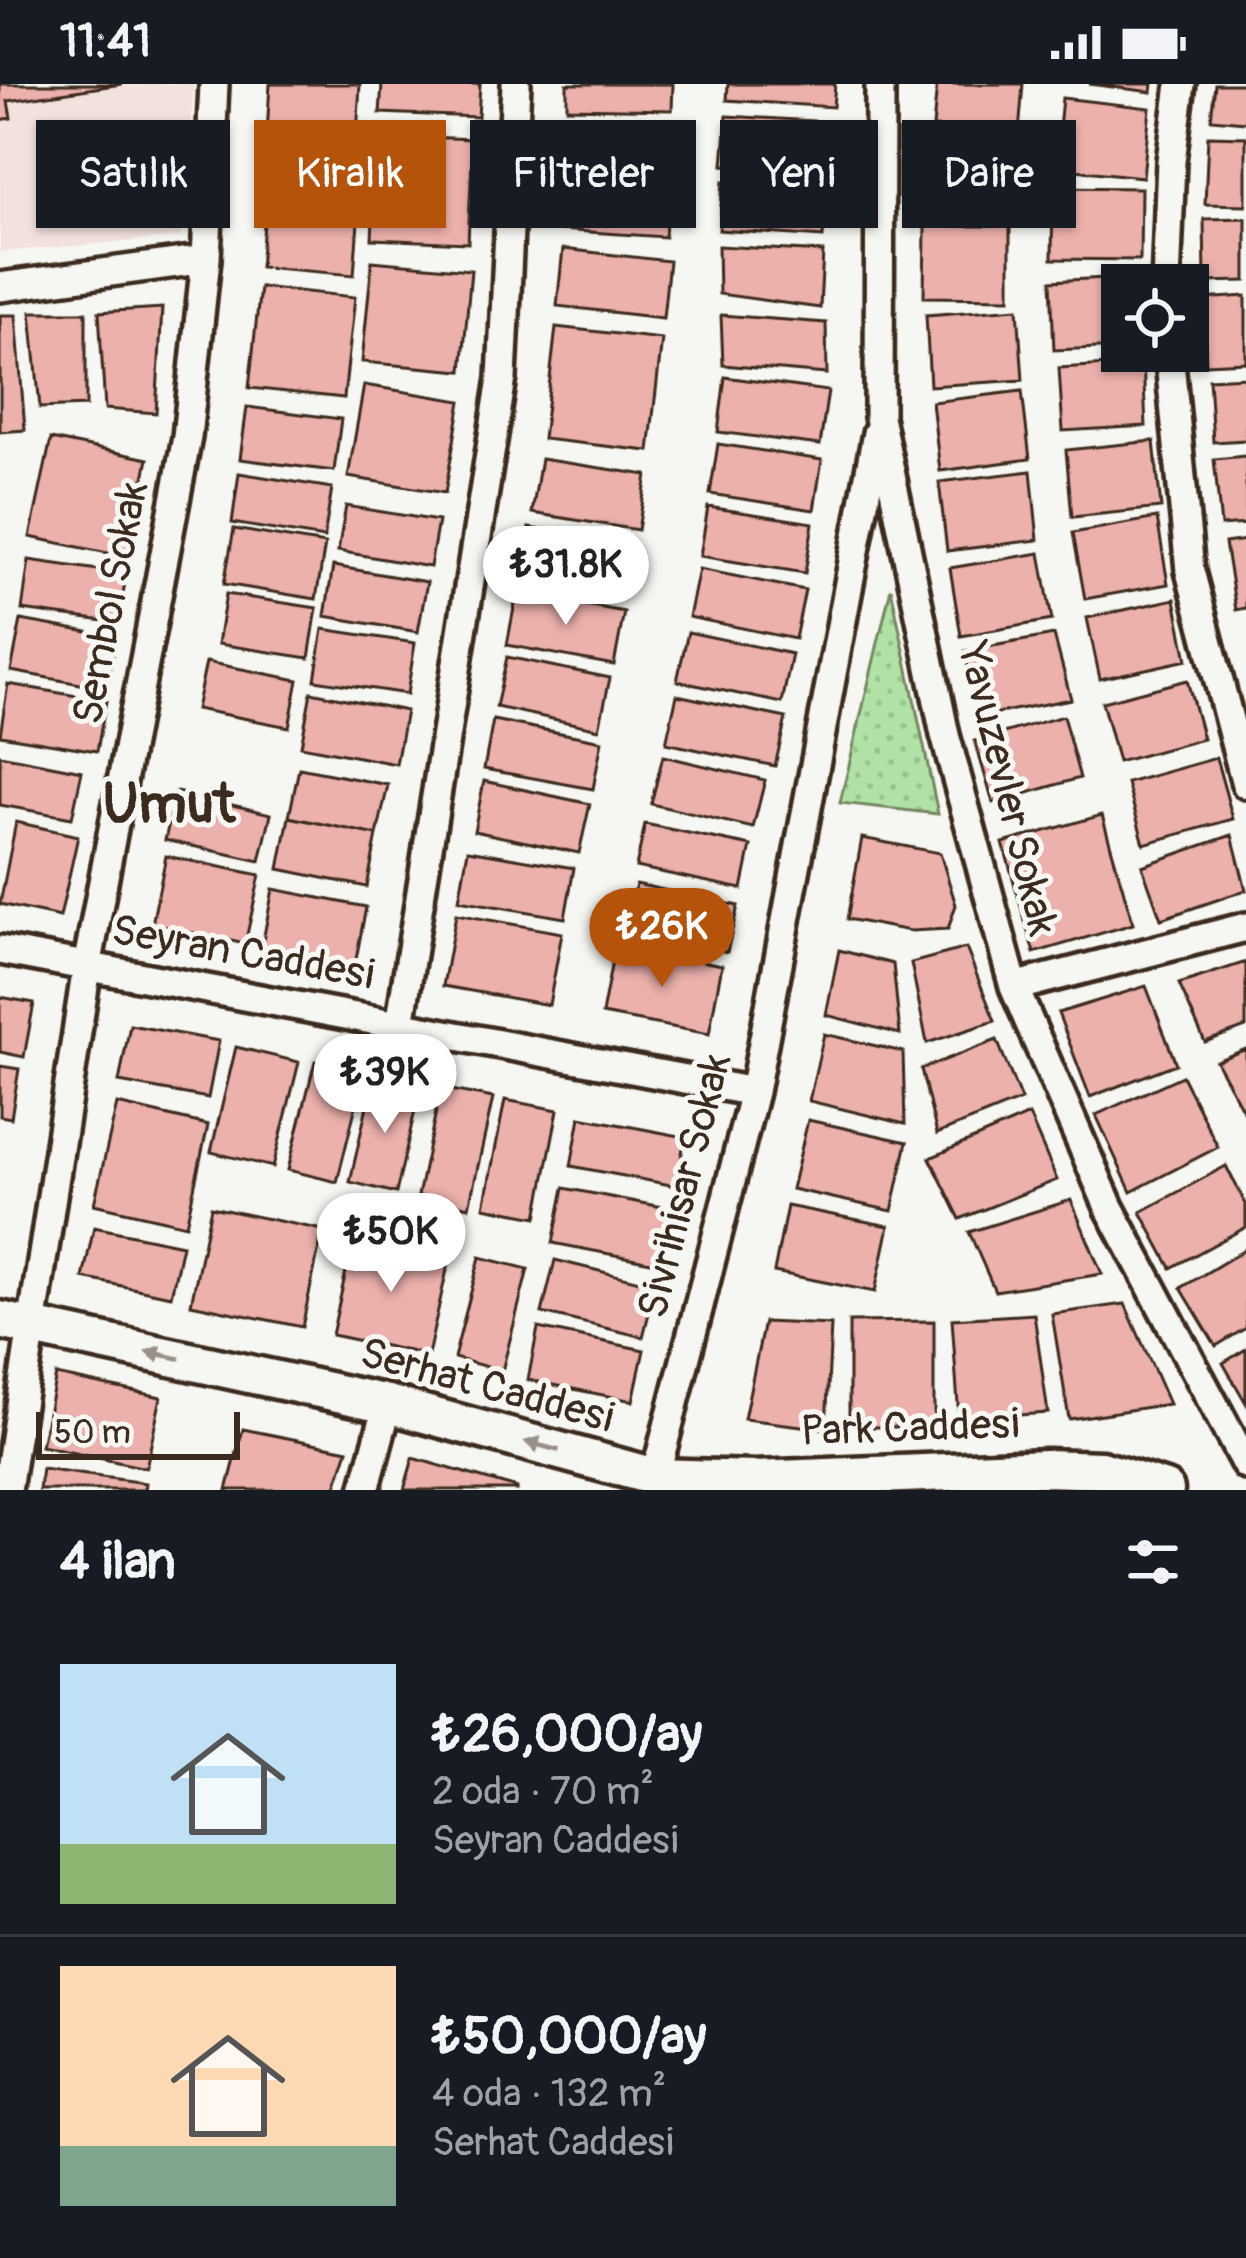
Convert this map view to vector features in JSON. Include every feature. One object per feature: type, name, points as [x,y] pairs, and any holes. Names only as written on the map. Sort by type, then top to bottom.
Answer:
[{"type":"street","name":"Sembol Sokak","points":[[7,1490],[15,1324],[187,437],[206,259],[214,84]]},
{"type":"street","points":[[400,1025],[502,378],[516,84]]},
{"type":"street","name":"Yavuzevler Sokak","points":[[880,84],[879,416],[944,735],[1014,987],[1109,1207],[1246,1465]]},
{"type":"street","points":[[1168,264],[1181,84]]},
{"type":"street","points":[[0,287],[206,259]]},
{"type":"street","points":[[1171,372],[1190,571],[1246,784]]},
{"type":"street","name":"Sivrihisar Sokak","points":[[657,1484],[754,1092],[879,416]]},
{"type":"street","points":[[1014,987],[1246,927]]},
{"type":"street","name":"Seyran Caddesi","points":[[0,950],[754,1092]]},
{"type":"street","name":"Serhat Caddesi","points":[[15,1324],[388,1404],[657,1484]]},
{"type":"street","points":[[365,1490],[388,1404]]},
{"type":"street","name":"Park Caddesi","points":[[657,1484],[1046,1468],[1101,1470],[1165,1490]]},
{"type":"shaded area","points":[[0,84],[194,84],[191,120],[36,120],[36,228],[182,228],[181,237],[0,252]]},
{"type":"green space","points":[[891,588],[938,814],[840,803]]},
{"type":"building","points":[[0,84],[122,84],[8,101],[11,118],[0,120]]},
{"type":"building","points":[[270,84],[360,84],[358,120],[268,120]]},
{"type":"building","points":[[382,84],[480,84],[478,117],[380,113]]},
{"type":"building","points":[[567,84],[673,84],[672,110],[567,108]]},
{"type":"building","points":[[728,84],[835,84],[833,107],[727,100]]},
{"type":"building","points":[[937,84],[1023,84],[1020,120],[934,120]]},
{"type":"building","points":[[1089,84],[1153,84],[1152,92]]},
{"type":"building","points":[[1215,84],[1246,84],[1246,122],[1211,119]]},
{"type":"building","points":[[1062,98],[1150,108],[1143,177],[1076,170],[1076,120],[1060,120]]},
{"type":"building","points":[[727,116],[796,120],[727,120]]},
{"type":"building","points":[[1208,136],[1246,137],[1246,205],[1205,204]]},
{"type":"building","points":[[446,138],[470,139],[468,243],[372,239],[373,228],[446,228]]},
{"type":"building","points":[[1076,187],[1141,188],[1140,260],[1052,259],[1052,228],[1076,228]]},
{"type":"building","points":[[720,218],[720,228],[824,228],[823,237],[719,230]]},
{"type":"building","points":[[1246,218],[1246,281],[1209,282],[1204,219]]},
{"type":"building","points":[[264,228],[358,228],[354,275],[260,267]]},
{"type":"building","points":[[560,228],[666,228],[665,237]]},
{"type":"building","points":[[925,228],[1010,228],[1010,298],[924,297]]},
{"type":"building","points":[[718,246],[823,252],[820,308],[719,294]]},
{"type":"building","points":[[563,249],[669,261],[663,318],[557,306]]},
{"type":"building","points":[[372,261],[471,270],[462,371],[362,362]]},
{"type":"building","points":[[1101,278],[1101,348],[1054,350],[1051,281]]},
{"type":"building","points":[[260,287],[355,297],[344,398],[249,388]]},
{"type":"building","points":[[1246,296],[1246,362],[1209,364],[1209,299]]},
{"type":"building","points":[[162,308],[156,413],[105,409],[99,312]]},
{"type":"building","points":[[1018,308],[1023,380],[930,386],[926,315]]},
{"type":"building","points":[[31,312],[86,312],[86,406],[40,408]]},
{"type":"building","points":[[0,315],[16,315],[25,430],[0,432]]},
{"type":"building","points":[[721,315],[826,323],[827,374],[723,365]]},
{"type":"building","points":[[556,327],[662,339],[649,451],[543,439]]},
{"type":"building","points":[[1101,366],[1101,372],[1143,372],[1146,426],[1063,431],[1059,368]]},
{"type":"building","points":[[725,377],[828,391],[820,445],[718,432]]},
{"type":"building","points":[[1246,377],[1246,440],[1213,442],[1209,379]]},
{"type":"building","points":[[364,385],[461,401],[445,493],[348,477]]},
{"type":"building","points":[[1022,391],[1030,459],[940,471],[932,402]]},
{"type":"building","points":[[247,407],[341,419],[334,471],[240,459]]},
{"type":"building","points":[[51,439],[148,459],[127,557],[30,537]]},
{"type":"building","points":[[1154,441],[1161,508],[1072,517],[1066,450]]},
{"type":"building","points":[[718,444],[822,460],[814,510],[710,494]]},
{"type":"building","points":[[1246,456],[1246,524],[1221,526],[1214,459]]},
{"type":"building","points":[[541,459],[647,475],[638,530],[532,513]]},
{"type":"building","points":[[1031,471],[1038,540],[947,551],[939,482]]},
{"type":"building","points":[[239,473],[332,488],[324,538],[232,523]]},
{"type":"building","points":[[346,506],[438,521],[430,567],[338,551]]},
{"type":"building","points":[[708,507],[813,523],[805,573],[700,556]]},
{"type":"building","points":[[1157,518],[1168,584],[1085,599],[1073,533]]},
{"type":"building","points":[[529,528],[633,546],[625,595],[520,578]]},
{"type":"building","points":[[234,529],[325,544],[316,599],[224,584]]},
{"type":"building","points":[[1246,540],[1246,608],[1236,610],[1225,543]]},
{"type":"building","points":[[1040,553],[1052,620],[961,636],[950,568]]},
{"type":"building","points":[[29,560],[126,574],[119,623],[22,610]]},
{"type":"building","points":[[333,566],[427,582],[418,632],[325,616]]},
{"type":"building","points":[[699,569],[805,590],[795,639],[689,617]]},
{"type":"building","points":[[517,592],[624,612],[614,665],[507,645]]},
{"type":"building","points":[[226,594],[317,608],[309,658],[218,644]]},
{"type":"building","points":[[1175,599],[1187,660],[1100,679],[1087,618]]},
{"type":"building","points":[[21,620],[116,637],[107,689],[11,671]]},
{"type":"building","points":[[323,629],[415,643],[407,694],[315,680]]},
{"type":"building","points":[[688,632],[792,654],[782,703],[677,681]]},
{"type":"building","points":[[1054,635],[1071,699],[977,717],[965,651]]},
{"type":"building","points":[[507,657],[610,678],[599,729],[496,707]]},
{"type":"building","points":[[206,662],[298,680],[289,727],[196,709]]},
{"type":"building","points":[[1187,680],[1203,739],[1118,762],[1102,702]]},
{"type":"building","points":[[8,684],[106,701],[97,751],[0,735]]},
{"type":"building","points":[[311,692],[406,711],[396,764],[301,746]]},
{"type":"building","points":[[677,695],[786,718],[775,766],[666,743]]},
{"type":"building","points":[[1063,716],[1080,778],[993,803],[975,741]]},
{"type":"building","points":[[493,720],[602,741],[593,789],[484,769]]},
{"type":"building","points":[[0,755],[82,771],[72,818],[0,805]]},
{"type":"building","points":[[663,756],[765,780],[753,828],[651,804]]},
{"type":"building","points":[[1216,758],[1233,819],[1144,844],[1127,783]]},
{"type":"building","points":[[299,768],[388,785],[377,835],[289,817]]},
{"type":"building","points":[[484,781],[590,804],[579,853],[474,831]]},
{"type":"building","points":[[176,792],[271,814],[260,861],[165,840]]},
{"type":"building","points":[[1102,815],[1133,924],[1034,953],[1003,843]]},
{"type":"building","points":[[289,817],[377,835],[367,887],[279,869]]},
{"type":"building","points":[[16,822],[78,836],[60,917],[0,904]]},
{"type":"building","points":[[645,824],[751,846],[742,889],[636,867]]},
{"type":"building","points":[[1232,835],[1246,890],[1161,919],[1142,866]]},
{"type":"building","points":[[862,838],[940,853],[956,905],[948,929],[910,931],[847,919]]},
{"type":"building","points":[[468,850],[574,868],[565,918],[459,900]]},
{"type":"building","points":[[166,856],[260,875],[245,944],[152,924]]},
{"type":"building","points":[[636,884],[738,906],[727,952],[626,931]]},
{"type":"building","points":[[273,889],[366,907],[354,970],[261,951]]},
{"type":"building","points":[[456,914],[562,933],[549,1005],[443,986]]},
{"type":"building","points":[[615,945],[722,965],[709,1034],[602,1014]]},
{"type":"building","points":[[966,948],[995,1021],[927,1043],[911,963]]},
{"type":"building","points":[[839,950],[893,964],[900,1034],[826,1015]]},
{"type":"building","points":[[1246,962],[1246,1027],[1205,1042],[1179,984]]},
{"type":"building","points":[[1146,986],[1176,1064],[1090,1097],[1058,1013]]},
{"type":"building","points":[[0,997],[34,1003],[24,1057],[0,1052]]},
{"type":"building","points":[[130,1025],[219,1041],[208,1098],[119,1082]]},
{"type":"building","points":[[824,1034],[903,1052],[905,1124],[809,1101]]},
{"type":"building","points":[[997,1040],[1021,1100],[937,1134],[921,1069]]},
{"type":"building","points":[[236,1047],[299,1062],[273,1167],[211,1152]]},
{"type":"building","points":[[1246,1049],[1246,1116],[1216,1061]]},
{"type":"building","points":[[315,1061],[364,1073],[337,1182],[288,1170]]},
{"type":"building","points":[[0,1066],[19,1069],[11,1118],[0,1116]]},
{"type":"building","points":[[1182,1076],[1218,1147],[1131,1192],[1096,1115]]},
{"type":"building","points":[[373,1079],[420,1089],[396,1193],[350,1182]]},
{"type":"building","points":[[441,1088],[493,1098],[469,1207],[418,1196]]},
{"type":"building","points":[[505,1100],[558,1110],[537,1217],[484,1207]]},
{"type":"building","points":[[117,1104],[208,1125],[186,1225],[94,1204]]},
{"type":"building","points":[[1029,1115],[1057,1180],[960,1219],[930,1158]]},
{"type":"building","points":[[580,1117],[685,1137],[676,1186],[571,1166]]},
{"type":"building","points":[[808,1120],[907,1142],[892,1211],[792,1189]]},
{"type":"building","points":[[1226,1166],[1246,1204],[1246,1227],[1171,1268],[1141,1212]]},
{"type":"building","points":[[564,1188],[672,1209],[661,1264],[553,1243]]},
{"type":"building","points":[[1071,1200],[1102,1274],[995,1291],[969,1232]]},
{"type":"building","points":[[787,1206],[889,1226],[875,1292],[774,1272]]},
{"type":"building","points":[[211,1207],[323,1230],[302,1327],[191,1304]]},
{"type":"building","points":[[94,1227],[182,1245],[171,1296],[83,1278]]},
{"type":"building","points":[[354,1235],[450,1256],[428,1355],[332,1335]]},
{"type":"building","points":[[1246,1249],[1246,1328],[1216,1346],[1181,1288]]},
{"type":"building","points":[[480,1257],[528,1269],[502,1371],[454,1358]]},
{"type":"building","points":[[555,1260],[656,1285],[643,1337],[542,1313]]},
{"type":"building","points":[[1125,1304],[1169,1404],[1069,1419],[1052,1314]]},
{"type":"building","points":[[1034,1314],[1048,1413],[959,1419],[952,1319]]},
{"type":"building","points":[[934,1321],[934,1427],[849,1427],[849,1322]]},
{"type":"building","points":[[764,1322],[831,1325],[826,1429],[744,1419]]},
{"type":"building","points":[[538,1328],[644,1350],[633,1401],[528,1380]]},
{"type":"building","points":[[1246,1349],[1246,1403],[1223,1363]]},
{"type":"building","points":[[56,1375],[161,1397],[146,1468],[41,1446]]},
{"type":"building","points":[[243,1429],[348,1450],[335,1490],[227,1490]]},
{"type":"building","points":[[413,1458],[517,1488],[517,1490],[404,1490]]},
{"type":"building","points":[[42,1469],[146,1483],[145,1490],[39,1490]]},
{"type":"district","name":"Umut","points":[[169,805]]}]
